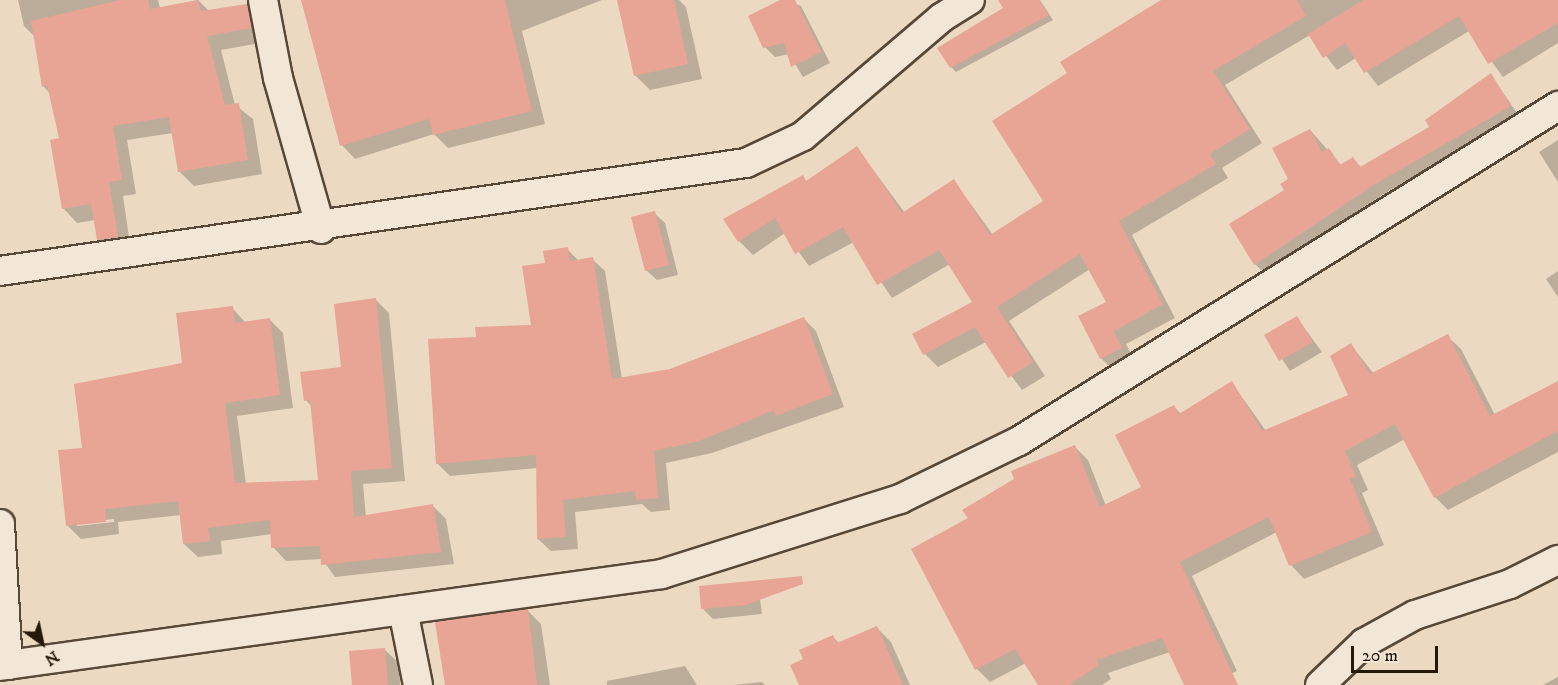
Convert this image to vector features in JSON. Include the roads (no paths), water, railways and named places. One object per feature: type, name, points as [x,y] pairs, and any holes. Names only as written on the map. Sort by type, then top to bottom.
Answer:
[{"type":"street","points":[[263,0],[278,78],[321,229]]},
{"type":"street","points":[[0,271],[321,229],[746,164],[802,136],[941,18],[970,0]]},
{"type":"street","points":[[0,524],[4,665],[662,574],[900,499],[1019,441],[1558,106]]},
{"type":"street","points":[[1320,685],[1364,643],[1415,615],[1510,584],[1558,560]]},
{"type":"street","points":[[403,610],[418,685]]}]
